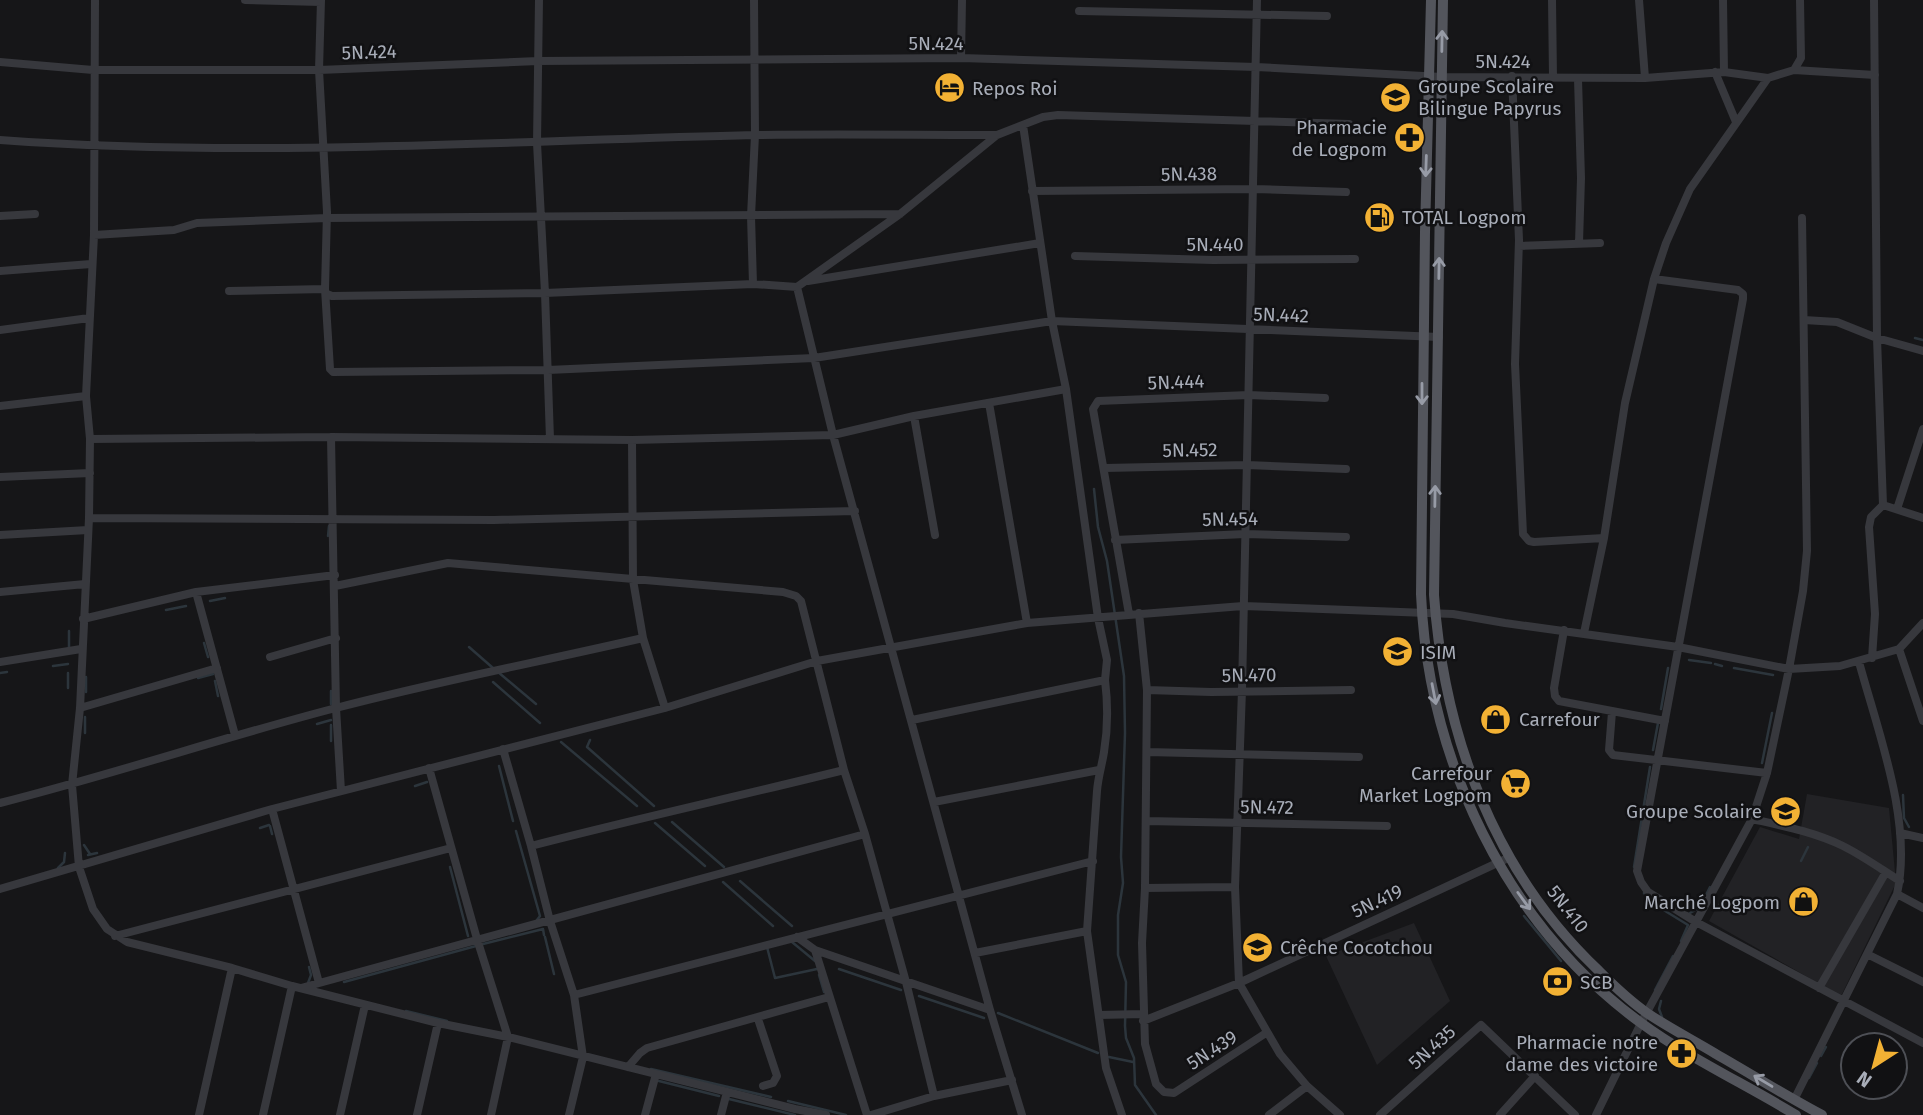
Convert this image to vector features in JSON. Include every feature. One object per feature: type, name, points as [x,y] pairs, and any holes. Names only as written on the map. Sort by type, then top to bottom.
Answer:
[{"type":"main road","points":[[1431,0],[1423,336],[1422,613],[1432,683],[1445,740],[1466,800],[1503,860]]},
{"type":"main road","name":"5N.410","points":[[1443,0],[1435,613],[1448,699],[1457,735],[1503,860],[1572,944],[1644,1018],[1822,1115]]},
{"type":"main road","points":[[1421,529],[1434,529]]},
{"type":"main road","points":[[1644,1018],[1796,1115]]},
{"type":"street","points":[[95,0],[93,235],[86,396],[90,439],[89,518],[80,708],[72,785],[79,867],[99,920],[115,936],[127,942],[365,1005],[508,1037],[727,1092],[794,1112],[826,1115]]},
{"type":"street","points":[[245,0],[321,1],[319,70],[327,218],[326,291]]},
{"type":"street","points":[[539,0],[537,143],[550,439]]},
{"type":"street","points":[[753,284],[751,216],[755,135],[754,0]]},
{"type":"street","points":[[961,58],[962,0]]},
{"type":"street","points":[[1258,0],[1235,887],[1239,983],[1280,1054],[1307,1086],[1340,1115]]},
{"type":"street","points":[[1552,0],[1553,77]]},
{"type":"street","points":[[1639,0],[1644,79]]},
{"type":"street","points":[[1723,0],[1720,72],[1736,122]]},
{"type":"street","points":[[1794,70],[1801,58],[1800,0]]},
{"type":"street","points":[[1872,658],[1875,614],[1869,527],[1871,517],[1883,505],[1877,338],[1874,0]]},
{"type":"street","points":[[1079,11],[1327,16]]},
{"type":"street","name":"5N.424","points":[[0,62],[93,70],[319,70],[538,61],[961,58],[1256,67],[1442,77],[1644,79],[1720,72],[1768,78]]},
{"type":"street","points":[[1584,633],[1604,538],[1625,403],[1654,279],[1676,215],[1690,189],[1768,78],[1794,70],[1875,75]]},
{"type":"street","points":[[1512,76],[1518,246],[1515,364],[1523,534],[1529,541],[1534,542],[1604,538]]},
{"type":"street","points":[[1578,79],[1581,178],[1579,243]]},
{"type":"street","points":[[801,284],[900,214],[997,135],[1043,117],[1058,115],[1349,124]]},
{"type":"street","points":[[1023,125],[1107,660],[1105,680],[1108,723],[1104,757],[1099,770],[1087,931],[1106,1068],[1122,1115]]},
{"type":"street","points":[[0,140],[94,147],[324,147],[755,135],[997,135]]},
{"type":"street","name":"5N.438","points":[[1032,191],[1254,189],[1346,192]]},
{"type":"street","points":[[93,235],[174,230],[197,223],[327,218],[900,214]]},
{"type":"street","points":[[0,216],[35,215]]},
{"type":"street","points":[[1596,1115],[1644,1018],[1752,819],[1768,773],[1803,590],[1807,551],[1802,218]]},
{"type":"street","points":[[229,291],[326,291],[332,296],[545,293],[801,284],[1040,243]]},
{"type":"street","points":[[1518,246],[1600,243]]},
{"type":"street","name":"5N.440","points":[[1075,256],[1252,260],[1355,259]]},
{"type":"street","points":[[0,271],[92,264]]},
{"type":"street","points":[[1654,279],[1738,290],[1743,299],[1637,870],[1641,882],[1648,892],[1696,922],[1923,1043]]},
{"type":"street","points":[[801,284],[814,358],[833,435],[990,1010],[1022,1115]]},
{"type":"street","name":"5N.442","points":[[326,291],[330,369],[333,372],[548,370],[814,358],[1052,321],[1438,337]]},
{"type":"street","points":[[0,330],[89,318]]},
{"type":"street","points":[[1804,320],[1837,322],[1877,338],[1923,351]]},
{"type":"street","points":[[90,439],[331,437],[632,440],[833,435],[914,416],[1066,389]]},
{"type":"street","name":"5N.444","points":[[1105,468],[1093,408],[1098,401],[1249,395],[1325,398]]},
{"type":"street","points":[[0,406],[86,396]]},
{"type":"street","points":[[989,403],[1027,623]]},
{"type":"street","points":[[914,416],[935,535]]},
{"type":"street","points":[[1897,509],[1923,429]]},
{"type":"street","points":[[331,437],[336,708],[341,791]]},
{"type":"street","points":[[632,440],[633,580],[643,638],[665,708]]},
{"type":"street","name":"5N.452","points":[[1105,468],[1247,465],[1346,469]]},
{"type":"street","points":[[1099,1015],[1126,1014],[1143,1018],[1142,943],[1147,752],[1147,690],[1134,614],[1115,540],[1105,468]]},
{"type":"street","points":[[0,477],[90,473]]},
{"type":"street","points":[[1883,505],[1923,518]]},
{"type":"street","points":[[89,518],[332,517],[494,520],[855,511]]},
{"type":"street","points":[[0,536],[88,530]]},
{"type":"street","name":"5N.454","points":[[1115,540],[1245,534],[1346,537]]},
{"type":"street","points":[[335,586],[448,563],[789,593],[801,601],[844,770],[865,834],[906,982],[934,1096]]},
{"type":"street","points":[[83,619],[196,592],[335,575]]},
{"type":"street","points":[[0,592],[85,584]]},
{"type":"street","points":[[196,592],[235,735]]},
{"type":"street","points":[[0,889],[272,809],[665,708],[817,662],[1027,623],[1242,606],[1435,613],[1678,647],[1789,669],[1825,668],[1859,662],[1899,649],[1923,623]]},
{"type":"street","points":[[1564,630],[1555,696],[1564,703],[1665,722]]},
{"type":"street","points":[[270,657],[336,638]]},
{"type":"street","points":[[0,803],[72,785],[235,735],[336,708],[643,638]]},
{"type":"street","points":[[0,662],[82,649]]},
{"type":"street","points":[[1899,649],[1923,721]]},
{"type":"street","points":[[1794,1100],[1897,894],[1900,881],[1899,833],[1892,782],[1859,662]]},
{"type":"street","points":[[80,708],[218,668]]},
{"type":"street","points":[[912,720],[1105,680]]},
{"type":"street","name":"5N.470","points":[[1147,690],[1351,690]]},
{"type":"street","points":[[1612,712],[1610,752],[1613,755],[1768,773]]},
{"type":"street","points":[[503,749],[550,921],[574,995],[583,1057],[569,1115]]},
{"type":"street","points":[[1147,752],[1359,757]]},
{"type":"street","points":[[429,768],[477,939],[508,1037],[491,1115]]},
{"type":"street","points":[[531,846],[844,770]]},
{"type":"street","points":[[934,802],[1099,770]]},
{"type":"street","points":[[272,809],[319,983]]},
{"type":"street","points":[[1752,819],[1826,838],[1860,855],[1900,881]]},
{"type":"street","name":"5N.472","points":[[1146,821],[1387,826]]},
{"type":"street","points":[[1899,833],[1923,838]]},
{"type":"street","points":[[296,987],[550,921],[865,834]]},
{"type":"street","points":[[115,936],[451,848]]},
{"type":"street","name":"5N.419","points":[[1143,1018],[1239,983],[1503,860]]},
{"type":"street","points":[[574,995],[1093,861]]},
{"type":"street","points":[[1819,988],[1886,872]]},
{"type":"street","points":[[1145,888],[1235,887]]},
{"type":"street","points":[[1897,894],[1923,908]]},
{"type":"street","points":[[975,953],[1087,931]]},
{"type":"street","points":[[797,937],[815,950],[990,1010]]},
{"type":"street","points":[[815,950],[869,1115],[934,1096],[1012,1080]]},
{"type":"street","points":[[1867,954],[1923,982]]},
{"type":"street","points":[[199,1115],[232,968]]},
{"type":"street","points":[[263,1115],[296,987]]},
{"type":"street","points":[[628,1067],[647,1048],[829,997]]},
{"type":"street","points":[[340,1115],[365,1005]]},
{"type":"street","points":[[758,1018],[776,1076],[773,1083],[763,1086]]},
{"type":"street","name":"5N.439","points":[[1143,1018],[1144,1044],[1156,1084],[1164,1092],[1174,1093],[1266,1033]]},
{"type":"street","points":[[417,1115],[438,1023]]},
{"type":"street","name":"5N.435","points":[[1380,1115],[1481,1025],[1575,1115]]},
{"type":"street","points":[[645,1115],[656,1074]]},
{"type":"street","points":[[1500,1115],[1535,1076]]},
{"type":"street","points":[[1269,1115],[1307,1086]]},
{"type":"street","points":[[721,1115],[727,1092]]},
{"type":"shaded area","name":"Marché Logpom","points":[[1807,794],[1889,808],[1896,883],[1841,996],[1709,921],[1760,827],[1799,839]]},
{"type":"shaded area","points":[[1414,923],[1450,1001],[1377,1065],[1326,956]]},
{"type":"waterway","points":[[1915,338],[1923,340]]},
{"type":"waterway","points":[[1094,489],[1124,676],[1121,857],[1123,883],[1118,915],[1118,955],[1126,982],[1126,1038],[1134,1058],[1135,1085],[1156,1115]]},
{"type":"waterway","points":[[328,536],[329,526]]},
{"type":"waterway","points":[[210,601],[225,598]]},
{"type":"waterway","points":[[166,610],[186,606]]},
{"type":"waterway","points":[[69,631],[69,650]]},
{"type":"waterway","points":[[204,643],[208,657]]},
{"type":"waterway","points":[[469,647],[493,668]]},
{"type":"waterway","points":[[1689,660],[1711,663]]},
{"type":"waterway","points":[[53,666],[68,664]]},
{"type":"waterway","points":[[1715,664],[1722,666]]},
{"type":"waterway","points":[[1661,709],[1668,668]]},
{"type":"waterway","points":[[1734,668],[1773,675]]},
{"type":"waterway","points":[[0,673],[7,672]]},
{"type":"waterway","points":[[498,672],[536,704]]},
{"type":"waterway","points":[[68,673],[68,688]]},
{"type":"waterway","points":[[198,678],[213,674]]},
{"type":"waterway","points":[[86,677],[86,692]]},
{"type":"waterway","points":[[215,681],[218,696]]},
{"type":"waterway","points":[[493,682],[540,723]]},
{"type":"waterway","points":[[331,691],[331,704]]},
{"type":"waterway","points":[[1762,763],[1772,713]]},
{"type":"waterway","points":[[85,717],[85,733]]},
{"type":"waterway","points":[[317,724],[331,720]]},
{"type":"waterway","points":[[1653,750],[1658,723]]},
{"type":"waterway","points":[[331,725],[331,741]]},
{"type":"waterway","points":[[590,740],[587,747],[654,806]]},
{"type":"waterway","points":[[561,742],[637,806]]},
{"type":"waterway","points":[[499,766],[513,821]]},
{"type":"waterway","points":[[1634,867],[1650,767]]},
{"type":"waterway","points":[[415,786],[427,782]]},
{"type":"waterway","points":[[1903,795],[1904,818],[1909,827]]},
{"type":"waterway","points":[[672,822],[724,867]]},
{"type":"waterway","points":[[655,823],[705,866]]},
{"type":"waterway","points":[[260,828],[269,825]]},
{"type":"waterway","points":[[270,826],[272,834]]},
{"type":"waterway","points":[[516,831],[540,916],[537,920]]},
{"type":"waterway","points":[[84,845],[90,854]]},
{"type":"waterway","points":[[1801,861],[1808,847]]},
{"type":"waterway","points":[[58,868],[64,862],[65,853]]},
{"type":"waterway","points":[[88,855],[97,853]]},
{"type":"waterway","points":[[450,867],[468,936]]},
{"type":"waterway","points":[[740,881],[792,926]]},
{"type":"waterway","points":[[723,882],[773,926]]},
{"type":"waterway","points":[[1704,899],[1710,887]]},
{"type":"waterway","points":[[1644,893],[1657,906],[1688,925],[1681,941]]},
{"type":"waterway","points":[[1690,913],[1699,908]]},
{"type":"waterway","points":[[1524,916],[1561,961]]},
{"type":"waterway","points":[[483,944],[543,929],[544,935]]},
{"type":"waterway","points":[[545,937],[554,974]]},
{"type":"waterway","points":[[792,942],[815,961]]},
{"type":"waterway","points":[[344,982],[476,946]]},
{"type":"waterway","points":[[767,947],[775,978],[817,969]]},
{"type":"waterway","points":[[1655,990],[1673,956]]},
{"type":"waterway","points":[[308,983],[311,975],[309,967]]},
{"type":"waterway","points":[[839,969],[901,990]]},
{"type":"waterway","points":[[819,975],[824,992]]},
{"type":"waterway","points":[[919,996],[984,1018]]},
{"type":"waterway","points":[[1661,1001],[1659,1009],[1662,1017]]},
{"type":"waterway","points":[[406,1011],[447,1021]]},
{"type":"waterway","points":[[998,1013],[1098,1053]]},
{"type":"waterway","points":[[1821,1056],[1826,1047]]},
{"type":"waterway","points":[[1109,1057],[1133,1062]]},
{"type":"waterway","points":[[1809,1078],[1817,1063]]},
{"type":"waterway","points":[[651,1069],[771,1097]]},
{"type":"waterway","points":[[659,1081],[719,1096]]},
{"type":"waterway","points":[[729,1099],[795,1115]]},
{"type":"waterway","points":[[788,1101],[846,1115]]},
{"type":"place","name":"Repos Roi","points":[[949,88]]},
{"type":"place","name":"Groupe Scolaire Bilingue Papyrus","points":[[1395,97]]},
{"type":"place","name":"Pharmacie de Logpom","points":[[1410,138]]},
{"type":"place","name":"TOTAL Logpom","points":[[1379,217]]},
{"type":"place","name":"ISIM","points":[[1397,652]]},
{"type":"place","name":"Carrefour","points":[[1496,719]]},
{"type":"place","name":"Carrefour Market Logpom","points":[[1515,784]]},
{"type":"place","name":"Groupe Scolaire","points":[[1785,811]]},
{"type":"place","name":"Marché Logpom","points":[[1803,902]]},
{"type":"place","name":"Crêche Cocotchou","points":[[1257,947]]},
{"type":"place","name":"SCB","points":[[1557,982]]},
{"type":"place","name":"Pharmacie notre dame des victoire","points":[[1681,1053]]}]
